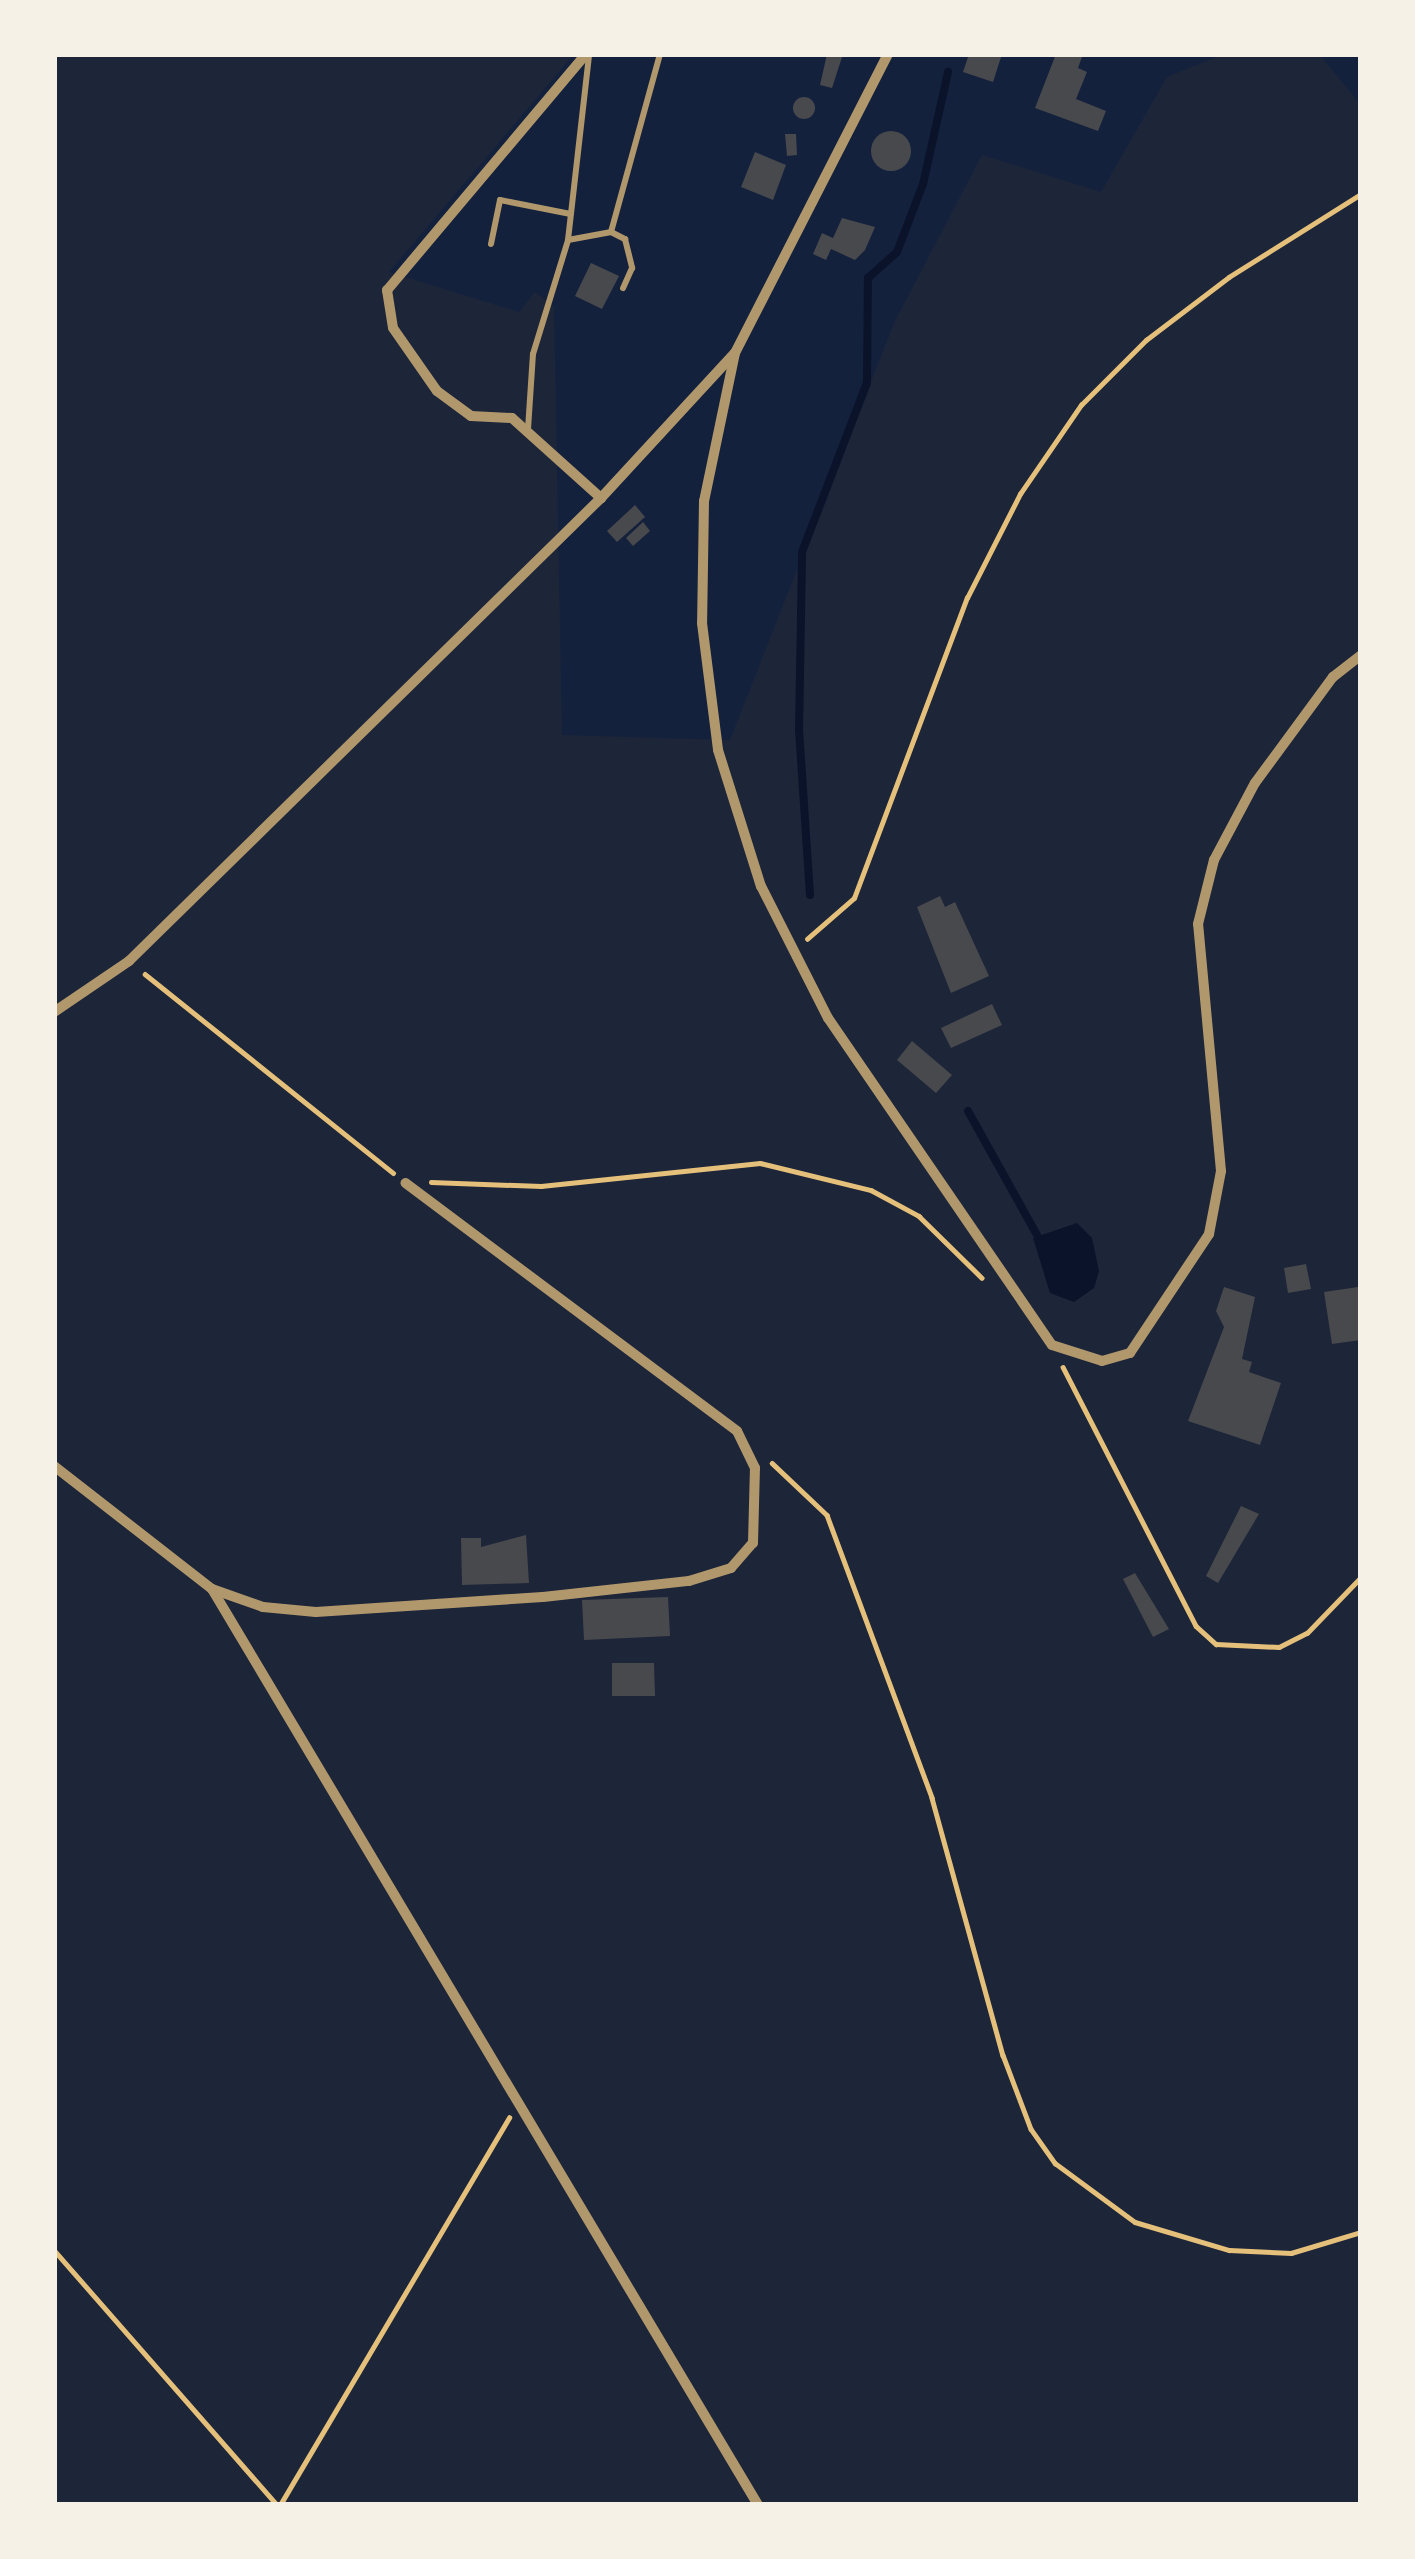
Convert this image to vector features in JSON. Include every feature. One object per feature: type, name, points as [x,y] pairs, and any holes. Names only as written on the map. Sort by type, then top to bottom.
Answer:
[{"type":"street","points":[[588,54],[387,290],[393,328],[436,391],[471,416],[512,418],[601,498]]},
{"type":"street","points":[[887,54],[735,353],[704,501],[702,623],[718,751],[760,886],[828,1018],[1013,1295],[1052,1345],[1102,1361],[1130,1354],[1209,1234],[1221,1171],[1198,924],[1209,881],[1255,783],[1333,677],[1361,655]]},
{"type":"street","points":[[54,1012],[130,962],[601,498],[735,353]]},
{"type":"street","points":[[54,1466],[212,1588],[262,1607],[316,1612],[543,1597],[688,1581],[731,1568],[753,1543],[755,1468],[737,1431],[405,1183]]},
{"type":"street","points":[[212,1588],[758,2505]]},
{"type":"lane","points":[[528,429],[533,354],[568,240],[588,54]]},
{"type":"lane","points":[[611,232],[660,54]]},
{"type":"lane","points":[[491,244],[500,200],[571,214]]},
{"type":"lane","points":[[568,240],[611,232]]},
{"type":"lane","points":[[611,232],[632,254],[623,288]]},
{"type":"path","points":[[794,951],[854,898],[967,598],[1020,494],[1081,405],[1179,315],[1361,194]]},
{"type":"path","points":[[130,962],[405,1183],[541,1186],[760,1162],[824,1174],[919,1216],[975,1274],[1013,1295]]},
{"type":"path","points":[[1052,1345],[1196,1626],[1216,1644],[1279,1647],[1307,1633],[1361,1577]]},
{"type":"path","points":[[767,1460],[827,1516],[932,1798],[1003,2055],[1031,2128],[1055,2163],[1136,2222],[1229,2249],[1291,2253],[1361,2232]]},
{"type":"path","points":[[54,2250],[278,2505],[519,2102]]},
{"type":"shaded area","points":[[54,54],[574,54],[389,272],[519,312],[535,292],[554,307],[562,735],[730,740],[895,321],[982,155],[1101,192],[1167,77],[1224,54],[1319,54],[1361,105],[1361,2505],[54,2505]]},
{"type":"shaded area","points":[[1077,1223],[1092,1238],[1099,1271],[1094,1288],[1074,1302],[1050,1293],[1033,1238]]},
{"type":"building","points":[[827,54],[843,54],[832,88],[820,85]]},
{"type":"building","points":[[969,54],[1002,54],[993,82],[963,72]]},
{"type":"building","points":[[1056,54],[1083,54],[1078,68],[1087,72],[1076,99],[1106,111],[1098,131],[1035,108]]},
{"type":"building","points":[[804,97],[815,108],[804,119],[793,108]]},
{"type":"building","points":[[891,131],[905,137],[911,151],[905,165],[891,171],[877,165],[871,151],[877,137]]},
{"type":"building","points":[[785,134],[796,134],[797,155],[787,156]]},
{"type":"building","points":[[755,152],[786,165],[773,200],[741,187]]},
{"type":"building","points":[[842,218],[875,227],[865,250],[855,260],[831,249],[826,260],[813,254],[822,233],[833,238]]},
{"type":"building","points":[[591,263],[619,276],[602,309],[575,296]]},
{"type":"building","points":[[635,505],[645,517],[617,542],[607,531]]},
{"type":"building","points":[[643,522],[650,531],[633,546],[626,538]]},
{"type":"building","points":[[940,896],[945,907],[955,902],[989,976],[951,993],[917,907]]},
{"type":"building","points":[[992,1004],[1002,1025],[951,1048],[941,1028]]},
{"type":"building","points":[[912,1041],[952,1075],[936,1093],[897,1060]]},
{"type":"building","points":[[1306,1264],[1311,1289],[1288,1293],[1284,1268]]},
{"type":"building","points":[[1224,1287],[1255,1297],[1242,1359],[1252,1362],[1249,1372],[1281,1383],[1260,1445],[1188,1421],[1224,1327],[1216,1311]]},
{"type":"building","points":[[1358,1287],[1361,1340],[1332,1344],[1324,1292]]},
{"type":"building","points":[[1241,1506],[1259,1514],[1218,1583],[1206,1576]]},
{"type":"building","points":[[526,1535],[529,1583],[462,1585],[461,1538],[481,1538],[481,1547]]},
{"type":"building","points":[[1135,1573],[1169,1629],[1153,1637],[1123,1579]]},
{"type":"building","points":[[668,1597],[670,1636],[584,1640],[582,1600]]},
{"type":"building","points":[[612,1663],[654,1663],[655,1696],[612,1696]]},
{"type":"waterway","points":[[810,895],[799,730],[802,552],[867,383],[868,278],[897,252],[923,184],[948,72]]},
{"type":"waterway","points":[[968,1111],[1037,1235]]}]
